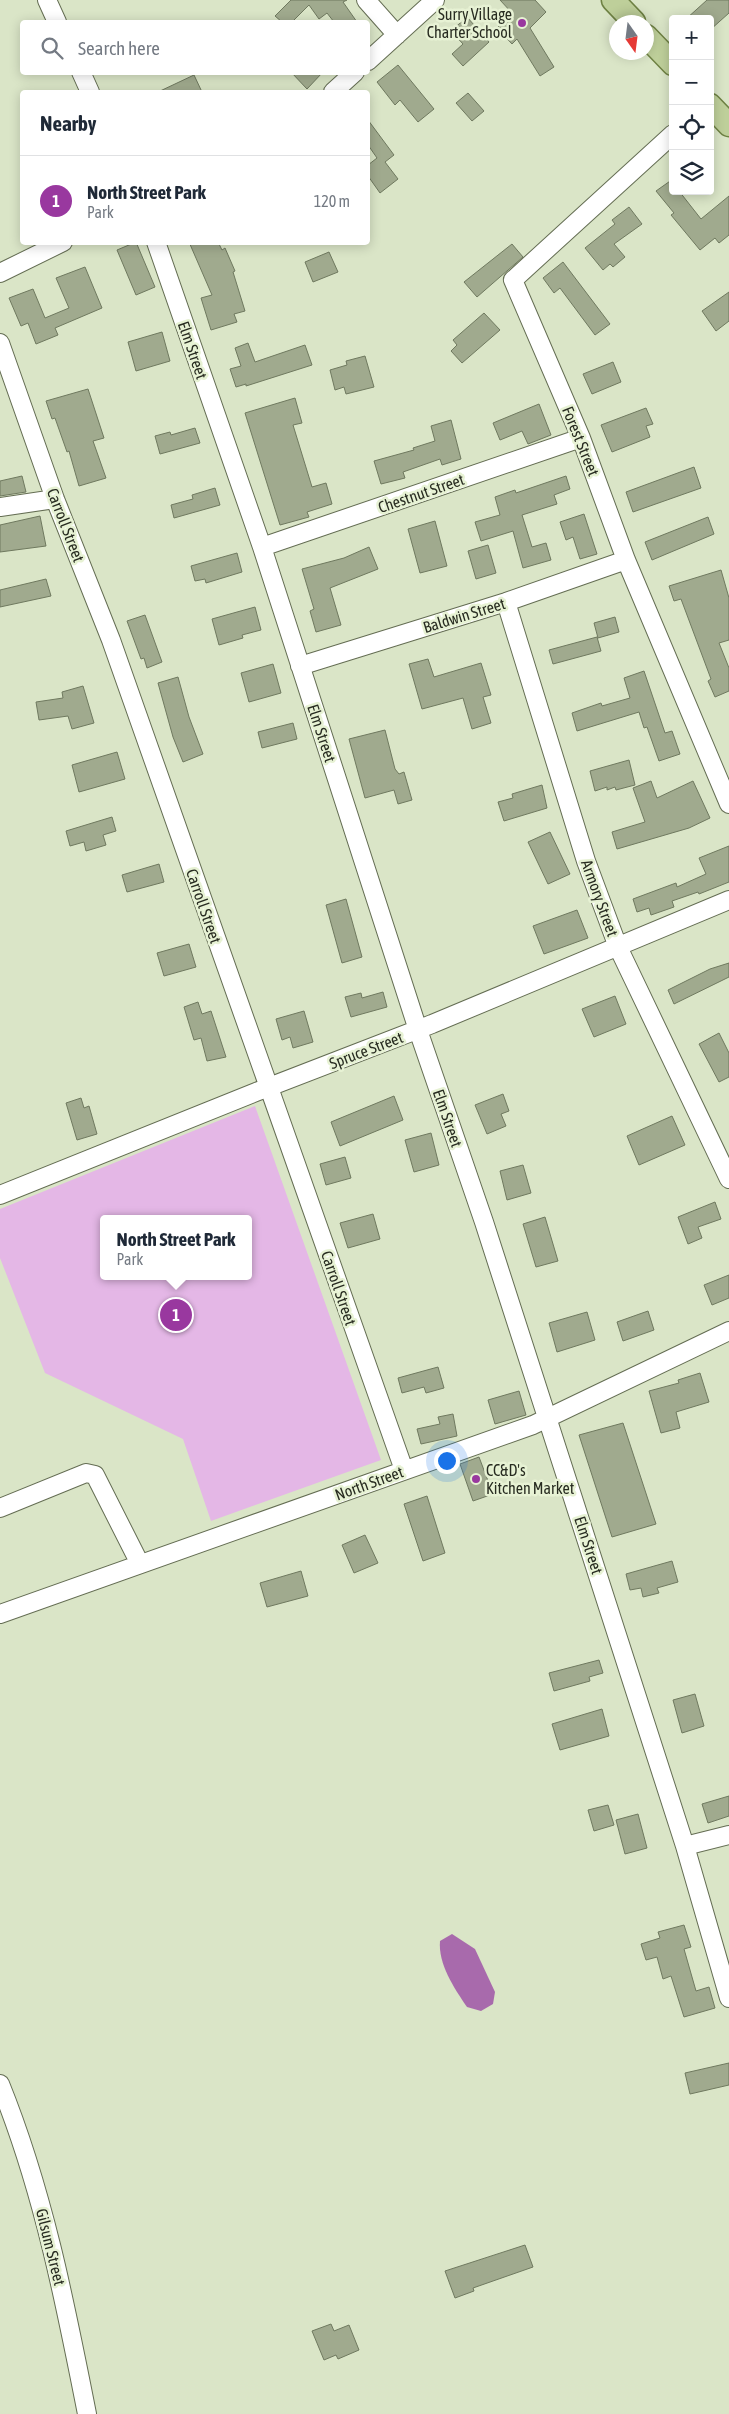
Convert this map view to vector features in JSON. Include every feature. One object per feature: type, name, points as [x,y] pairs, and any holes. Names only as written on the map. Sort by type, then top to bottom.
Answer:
[{"type":"main road","points":[[613,0],[627,15]]},
{"type":"main road","points":[[654,44],[669,60]]},
{"type":"main road","points":[[714,109],[729,125]]},
{"type":"street","points":[[47,0],[56,20]]},
{"type":"street","points":[[366,0],[397,35]]},
{"type":"street","points":[[370,59],[435,0]]},
{"type":"street","points":[[82,75],[89,90]]},
{"type":"street","points":[[335,90],[352,75]]},
{"type":"street","name":"Forest Street","points":[[669,138],[513,280],[581,438],[626,560],[729,804]]},
{"type":"street","points":[[0,273],[57,245]]},
{"type":"street","name":"Elm Street","points":[[157,245],[262,546],[418,1030],[547,1416],[685,1846],[729,1998]]},
{"type":"street","name":"Carroll Street","points":[[0,343],[56,499],[111,640],[404,1470]]},
{"type":"street","name":"Chestnut Street","points":[[262,546],[581,438]]},
{"type":"street","points":[[0,507],[56,499]]},
{"type":"street","name":"Baldwin Street","points":[[300,666],[506,602],[626,560]]},
{"type":"street","name":"Armory Street","points":[[506,602],[586,861],[618,947],[723,1151],[729,1179]]},
{"type":"street","name":"Spruce Street","points":[[0,1195],[418,1030],[729,900]]},
{"type":"street","name":"North Street","points":[[0,1614],[533,1425],[547,1416],[729,1331]]},
{"type":"street","points":[[0,1508],[86,1473],[95,1475],[140,1564]]},
{"type":"street","points":[[685,1846],[729,1836]]},
{"type":"street","name":"Gilsum Street","points":[[0,2084],[32,2173],[58,2272],[87,2414]]},
{"type":"shaded area","points":[[255,1106],[381,1460],[211,1521],[183,1439],[45,1373],[0,1258],[0,1209]]},
{"type":"shaded area","points":[[452,1934],[475,1949],[495,1992],[493,2004],[481,2011],[467,2007],[452,1984],[444,1967],[440,1941]]},
{"type":"building","points":[[291,0],[347,0],[343,2],[356,20],[332,20],[327,13],[319,19],[309,5],[294,20],[280,20],[275,16]]},
{"type":"building","points":[[500,0],[535,0],[546,12],[530,28],[554,67],[540,76],[517,39],[512,44],[497,28],[512,13]]},
{"type":"building","points":[[707,0],[729,0],[729,13],[714,26],[714,15],[690,15]]},
{"type":"building","points":[[467,17],[489,42],[463,66],[452,54],[463,44],[451,31]]},
{"type":"building","points":[[398,65],[434,109],[418,122],[400,100],[395,105],[377,82]]},
{"type":"building","points":[[194,75],[201,90],[162,90]]},
{"type":"building","points":[[294,75],[320,75],[307,89]]},
{"type":"building","points":[[468,93],[484,111],[472,121],[456,103]]},
{"type":"building","points":[[370,123],[394,155],[385,162],[398,179],[380,193],[370,179],[370,163],[377,158],[370,148]]},
{"type":"building","points":[[669,182],[669,195],[682,195],[701,219],[729,196],[729,235],[719,243],[715,238],[700,250],[671,215],[674,213],[656,191]]},
{"type":"building","points":[[629,207],[642,224],[614,244],[625,257],[613,267],[610,264],[603,270],[585,248],[615,224],[612,220]]},
{"type":"building","points":[[512,244],[523,257],[477,297],[464,282]]},
{"type":"building","points":[[129,245],[137,245],[155,287],[136,295],[117,250]]},
{"type":"building","points":[[190,245],[220,245],[222,250],[225,248],[235,271],[233,272],[245,311],[234,314],[237,322],[211,330],[201,298],[212,295]]},
{"type":"building","points":[[329,252],[338,272],[313,282],[305,262]]},
{"type":"building","points":[[563,262],[610,324],[595,335],[560,288],[554,293],[543,278]]},
{"type":"building","points":[[85,267],[102,308],[55,328],[58,335],[36,344],[28,323],[21,326],[9,298],[33,289],[45,318],[69,308],[56,278]]},
{"type":"building","points":[[729,292],[729,321],[716,331],[702,311]]},
{"type":"building","points":[[484,313],[500,330],[462,363],[451,351],[457,345],[453,340]]},
{"type":"building","points":[[162,332],[170,361],[136,371],[128,342]]},
{"type":"building","points":[[248,343],[255,362],[305,345],[312,365],[246,386],[246,384],[236,387],[230,369],[241,366],[235,348]]},
{"type":"building","points":[[365,356],[374,387],[346,394],[344,387],[335,390],[330,370],[347,365],[346,361]]},
{"type":"building","points":[[613,362],[621,382],[592,394],[583,374]]},
{"type":"building","points":[[88,389],[104,438],[93,441],[106,478],[79,486],[69,451],[67,452],[55,418],[52,419],[46,401]]},
{"type":"building","points":[[295,398],[302,423],[293,425],[312,487],[326,483],[332,504],[307,512],[309,517],[280,525],[245,413]]},
{"type":"building","points":[[539,404],[551,435],[528,444],[522,431],[500,440],[493,423]]},
{"type":"building","points":[[646,408],[653,424],[646,426],[650,437],[612,452],[601,425]]},
{"type":"building","points":[[451,420],[461,459],[442,465],[440,459],[403,472],[405,478],[381,484],[374,461],[414,450],[413,448],[435,441],[431,426]]},
{"type":"building","points":[[195,428],[200,443],[160,454],[155,436],[170,432],[171,435]]},
{"type":"building","points":[[694,467],[701,488],[633,512],[626,492]]},
{"type":"building","points":[[22,476],[26,492],[0,496],[0,481]]},
{"type":"building","points":[[566,476],[570,489],[554,495],[557,504],[522,515],[532,547],[546,543],[551,560],[523,568],[513,531],[481,541],[475,522],[500,515],[495,497],[515,490],[516,493]]},
{"type":"building","points":[[215,488],[220,505],[174,518],[171,505],[193,499],[192,495]]},
{"type":"building","points":[[584,514],[597,554],[580,559],[573,537],[566,540],[560,522]]},
{"type":"building","points":[[40,516],[46,546],[0,552],[0,525]]},
{"type":"building","points":[[708,517],[714,534],[652,560],[645,542]]},
{"type":"building","points":[[435,521],[447,566],[420,573],[408,529]]},
{"type":"building","points":[[488,545],[496,573],[476,579],[468,551]]},
{"type":"building","points":[[369,547],[378,569],[330,588],[341,625],[316,632],[310,611],[314,609],[302,569],[344,558]]},
{"type":"building","points":[[237,553],[242,572],[206,583],[205,579],[195,581],[191,566]]},
{"type":"building","points":[[721,570],[729,598],[729,640],[719,643],[729,668],[729,691],[715,697],[708,681],[711,679],[681,599],[674,601],[669,586]]},
{"type":"building","points":[[46,579],[51,596],[0,607],[0,590]]},
{"type":"building","points":[[255,607],[261,630],[242,635],[243,638],[219,645],[212,619]]},
{"type":"building","points":[[145,615],[162,662],[147,668],[144,658],[141,659],[127,621]]},
{"type":"building","points":[[615,617],[619,632],[598,638],[594,623]]},
{"type":"building","points":[[597,637],[601,651],[553,664],[549,650]]},
{"type":"building","points":[[428,659],[434,677],[481,663],[491,695],[483,697],[491,723],[472,729],[463,698],[422,709],[409,664]]},
{"type":"building","points":[[273,664],[281,693],[249,702],[241,673]]},
{"type":"building","points":[[644,671],[665,733],[672,731],[680,754],[659,761],[647,727],[644,728],[639,712],[577,731],[572,713],[601,703],[602,706],[630,698],[624,678]]},
{"type":"building","points":[[178,677],[189,717],[203,754],[183,762],[173,737],[158,683]]},
{"type":"building","points":[[83,686],[94,723],[72,729],[68,716],[39,720],[36,702],[63,698],[62,692]]},
{"type":"building","points":[[293,723],[297,739],[262,748],[258,732]]},
{"type":"building","points":[[385,730],[395,769],[399,774],[404,772],[412,800],[398,804],[394,790],[365,798],[349,739]]},
{"type":"building","points":[[117,752],[125,779],[79,792],[72,765]]},
{"type":"building","points":[[629,760],[635,785],[616,790],[615,787],[607,790],[607,787],[595,791],[590,771]]},
{"type":"building","points":[[651,781],[657,798],[693,781],[710,818],[689,828],[617,849],[612,832],[645,822],[633,788]]},
{"type":"building","points":[[542,785],[547,808],[504,821],[498,802],[513,798],[512,794]]},
{"type":"building","points":[[112,817],[116,831],[103,835],[106,845],[86,851],[84,842],[70,846],[66,831]]},
{"type":"building","points":[[550,832],[570,874],[548,884],[528,842]]},
{"type":"building","points":[[729,846],[729,882],[699,894],[698,892],[672,901],[674,907],[651,915],[649,908],[637,912],[633,899],[676,883],[677,887],[706,874],[699,858]]},
{"type":"building","points":[[159,864],[164,882],[127,892],[122,875]]},
{"type":"building","points":[[346,899],[362,957],[342,963],[326,905]]},
{"type":"building","points":[[577,910],[588,938],[544,954],[533,926]]},
{"type":"building","points":[[189,944],[196,967],[164,976],[157,953]]},
{"type":"building","points":[[729,963],[729,977],[674,1004],[668,990],[710,969]]},
{"type":"building","points":[[383,992],[387,1007],[351,1017],[345,997],[361,993],[362,998]]},
{"type":"building","points":[[615,996],[626,1024],[594,1037],[582,1009]]},
{"type":"building","points":[[198,1002],[202,1014],[211,1011],[226,1057],[207,1061],[201,1038],[194,1040],[184,1007]]},
{"type":"building","points":[[304,1011],[313,1042],[293,1048],[290,1037],[282,1040],[276,1019]]},
{"type":"building","points":[[719,1033],[729,1053],[729,1077],[719,1082],[699,1044]]},
{"type":"building","points":[[503,1094],[509,1111],[501,1114],[506,1126],[487,1134],[475,1105]]},
{"type":"building","points":[[394,1096],[403,1120],[340,1146],[331,1122]]},
{"type":"building","points":[[81,1098],[84,1108],[89,1106],[97,1134],[77,1140],[66,1103]]},
{"type":"building","points":[[672,1116],[685,1145],[639,1165],[627,1136]]},
{"type":"building","points":[[431,1133],[439,1165],[414,1172],[405,1140]]},
{"type":"building","points":[[345,1157],[351,1178],[326,1185],[320,1164]]},
{"type":"building","points":[[523,1165],[531,1193],[507,1200],[500,1171]]},
{"type":"building","points":[[715,1202],[721,1219],[698,1227],[702,1238],[688,1244],[678,1217]]},
{"type":"building","points":[[373,1214],[380,1239],[348,1248],[340,1223]]},
{"type":"building","points":[[545,1217],[558,1261],[536,1267],[523,1224]]},
{"type":"building","points":[[729,1275],[729,1298],[712,1305],[704,1285]]},
{"type":"building","points":[[648,1311],[654,1330],[623,1341],[617,1322]]},
{"type":"building","points":[[587,1312],[595,1340],[557,1352],[549,1323]]},
{"type":"building","points":[[438,1367],[444,1388],[426,1393],[424,1387],[402,1393],[398,1378]]},
{"type":"building","points":[[700,1373],[709,1402],[676,1412],[680,1428],[661,1433],[649,1391],[679,1383],[678,1380]]},
{"type":"building","points":[[519,1391],[526,1415],[495,1424],[488,1400]]},
{"type":"building","points":[[453,1414],[457,1436],[421,1444],[417,1429],[440,1424],[438,1417]]},
{"type":"building","points":[[623,1423],[656,1524],[612,1537],[579,1435]]},
{"type":"building","name":"CC&D's Kitchen Market","points":[[479,1457],[493,1494],[473,1501],[460,1464]]},
{"type":"building","points":[[427,1496],[445,1553],[423,1561],[404,1504]]},
{"type":"building","points":[[365,1535],[378,1563],[354,1573],[342,1545]]},
{"type":"building","points":[[672,1561],[678,1582],[657,1588],[659,1593],[643,1597],[641,1588],[630,1590],[626,1574]]},
{"type":"building","points":[[301,1571],[308,1596],[267,1607],[260,1583]]},
{"type":"building","points":[[599,1660],[603,1673],[589,1677],[590,1681],[554,1691],[549,1673]]},
{"type":"building","points":[[695,1694],[704,1726],[682,1733],[673,1700]]},
{"type":"building","points":[[602,1709],[609,1736],[560,1750],[552,1724]]},
{"type":"building","points":[[729,1796],[729,1816],[708,1823],[702,1804]]},
{"type":"building","points":[[608,1805],[614,1825],[594,1831],[588,1810]]},
{"type":"building","points":[[638,1814],[647,1848],[625,1854],[616,1820]]},
{"type":"building","points":[[684,1925],[691,1947],[684,1949],[696,1991],[709,1987],[715,2008],[684,2017],[671,1976],[663,1979],[657,1957],[646,1960],[641,1944],[660,1938],[658,1932]]},
{"type":"building","points":[[729,2063],[729,2085],[690,2094],[685,2073]]},
{"type":"building","points":[[525,2245],[533,2267],[473,2288],[474,2291],[455,2298],[445,2271]]},
{"type":"building","points":[[331,2324],[334,2331],[349,2325],[359,2350],[338,2359],[336,2355],[324,2360],[312,2331]]},
{"type":"place","name":"Surry Village Charter School","points":[[522,23]]},
{"type":"place","name":"North Street Park","points":[[176,1315]]},
{"type":"place","name":"CC&D's Kitchen Market","points":[[476,1479]]}]
